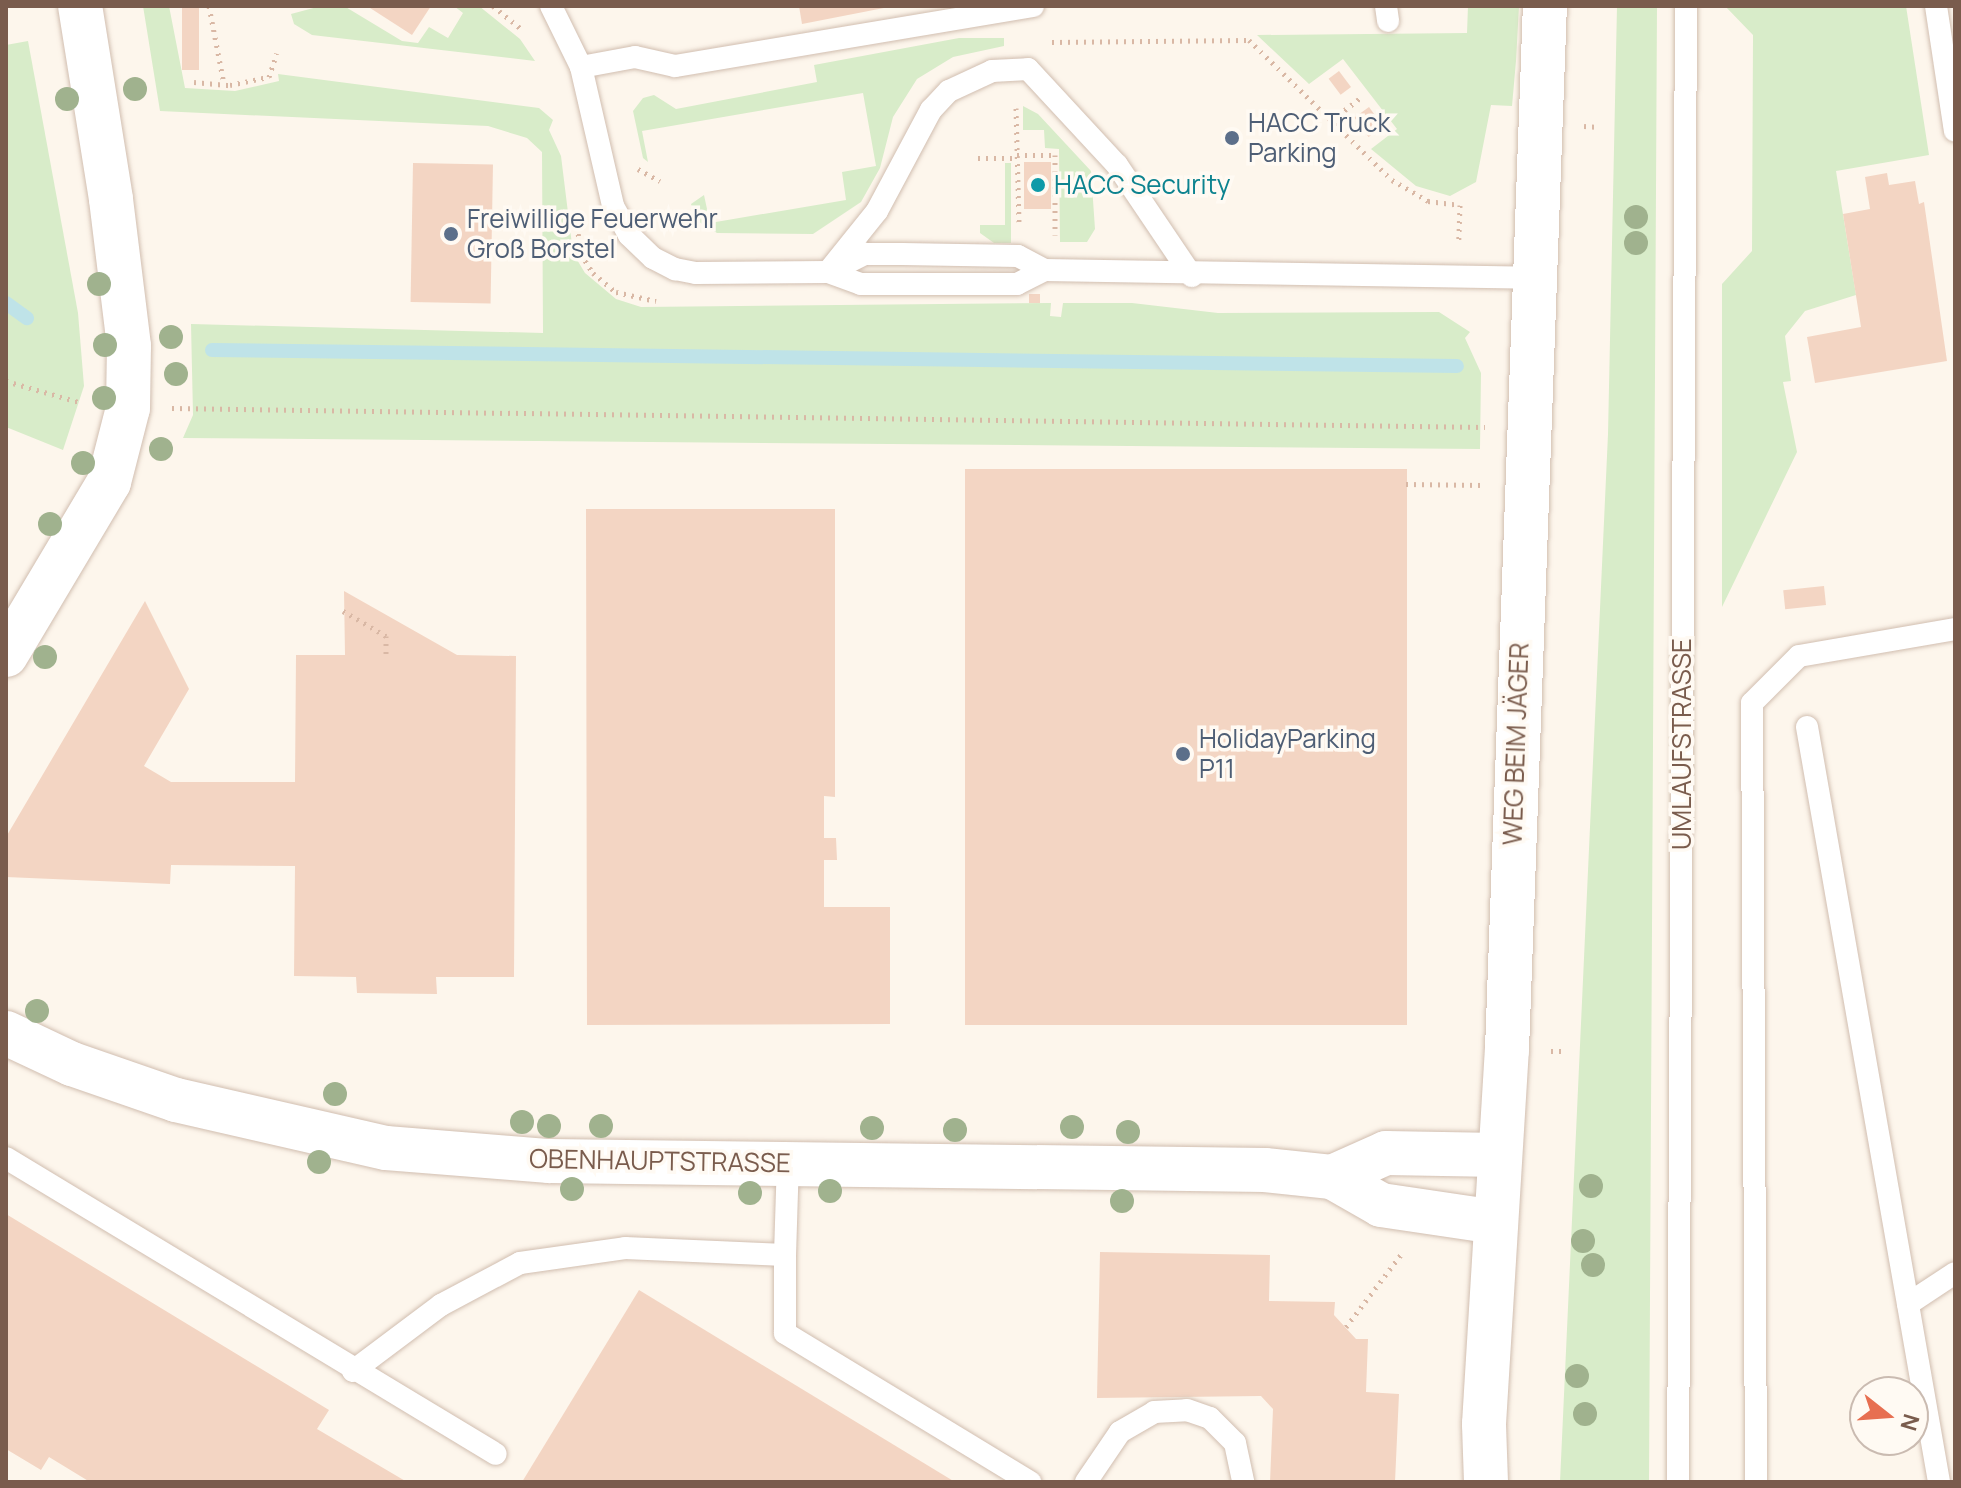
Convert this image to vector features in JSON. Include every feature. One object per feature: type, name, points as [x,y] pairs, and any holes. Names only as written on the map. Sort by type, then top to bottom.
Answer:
[{"type":"street","points":[[6,655],[109,482],[128,408],[129,346],[117,243],[80,6]]},
{"type":"street","name":"WEG BEIM JÄGER","points":[[1486,1482],[1484,1424],[1499,1155],[1545,6]]},
{"type":"street","name":"OBENHAUPTSTRASSE","points":[[6,1033],[72,1064],[176,1100],[386,1148],[549,1161],[1127,1166],[1332,1177],[1381,1205],[1496,1222]]},
{"type":"street","name":"OBENHAUPTSTRASSE","points":[[1332,1177],[1386,1153],[1499,1155]]},
{"type":"lane","points":[[581,67],[635,57],[675,66],[1033,6]]},
{"type":"lane","name":"UMLAUFSTRASSE","points":[[1678,1482],[1686,6]]},
{"type":"lane","points":[[1936,6],[1955,131]]},
{"type":"lane","points":[[550,8],[581,67],[613,206],[629,235],[653,258],[696,273],[828,272],[865,254],[877,254],[1018,256],[1044,270],[1192,276],[1532,278]]},
{"type":"lane","points":[[828,272],[877,211],[931,110],[971,77],[1028,69],[1117,165],[1192,276]]},
{"type":"lane","points":[[1756,1482],[1752,703],[1799,656],[1955,629]]},
{"type":"lane","points":[[1807,727],[1939,1482]]},
{"type":"lane","points":[[6,1158],[353,1371],[496,1454]]},
{"type":"lane","points":[[788,1162],[785,1333],[1030,1482]]},
{"type":"lane","points":[[353,1371],[441,1305],[520,1263],[625,1248],[785,1255]]},
{"type":"lane","points":[[1908,1304],[1955,1273]]},
{"type":"lane","points":[[1086,1482],[1120,1432],[1154,1412],[1187,1410],[1210,1418],[1235,1443],[1243,1482]]},
{"type":"path","points":[[209,6],[224,84]]},
{"type":"path","points":[[493,6],[525,32]]},
{"type":"path","points":[[1019,236],[1015,43],[1249,40],[1411,195],[1460,205]]},
{"type":"path","points":[[194,82],[224,84],[269,77],[277,53]]},
{"type":"path","points":[[1332,120],[1363,96]]},
{"type":"path","points":[[978,158],[1055,155],[1055,236],[1043,236]]},
{"type":"path","points":[[574,199],[581,254],[593,273],[616,292],[658,301]]},
{"type":"path","points":[[6,381],[69,402],[128,408],[1490,427]]},
{"type":"path","points":[[1406,484],[1488,485]]},
{"type":"path","points":[[343,611],[386,636],[386,655]]},
{"type":"path","points":[[1346,1327],[1404,1252]]},
{"type":"green space","points":[[143,6],[169,6],[185,88],[235,91],[279,81],[278,74],[539,108],[553,120],[549,130],[561,156],[573,253],[585,273],[616,299],[641,307],[1051,303],[1050,316],[1061,317],[1063,303],[1132,303],[1218,313],[1439,312],[1470,332],[1465,338],[1481,373],[1480,449],[183,438],[193,415],[191,324],[543,333],[542,152],[527,138],[488,126],[160,111]]},
{"type":"green space","points":[[321,6],[344,6],[402,41],[418,43],[429,27],[448,38],[463,13],[454,6],[479,6],[520,39],[535,61],[312,35],[294,24],[291,14]]},
{"type":"green space","points":[[1468,6],[1519,6],[1512,106],[1491,105],[1476,182],[1450,196],[1416,186],[1371,149],[1397,129],[1343,59],[1309,84],[1257,35],[1467,33]]},
{"type":"green space","points":[[1617,6],[1657,6],[1649,1482],[1560,1482],[1608,434]]},
{"type":"green space","points":[[1725,6],[1906,6],[1929,155],[1836,171],[1856,295],[1805,311],[1785,336],[1791,381],[1783,382],[1797,452],[1722,607],[1722,284],[1752,251],[1753,35]]},
{"type":"green space","points":[[959,38],[1004,38],[1004,46],[953,57],[917,79],[893,117],[880,168],[861,202],[813,234],[717,233],[696,220],[691,204],[704,195],[710,223],[846,200],[842,172],[876,166],[863,93],[642,131],[648,162],[643,158],[633,111],[643,98],[654,95],[676,109],[817,82],[814,65]]},
{"type":"green space","points":[[28,41],[78,313],[84,386],[63,450],[6,427],[6,45]]},
{"type":"green space","points":[[1023,106],[1038,114],[1091,171],[1095,229],[1087,242],[1060,242],[1059,149],[1045,148],[1044,130],[1023,130]]},
{"type":"green space","points":[[1005,163],[1011,163],[1011,243],[994,243],[980,233],[980,225],[1005,225]]},
{"type":"building","points":[[182,6],[199,6],[199,70],[182,70]]},
{"type":"building","points":[[367,6],[431,6],[412,35]]},
{"type":"building","points":[[799,6],[889,6],[889,7],[802,24]]},
{"type":"building","points":[[1339,71],[1351,87],[1341,95],[1329,79]]},
{"type":"building","points":[[1369,107],[1383,126],[1369,137],[1354,118]]},
{"type":"building","name":"HACC Security","points":[[1024,162],[1051,162],[1051,209],[1024,209]]},
{"type":"building","name":"Freiwillige Feuerwehr Groß Borstel","points":[[413,163],[493,164],[491,303],[411,302]]},
{"type":"building","points":[[1887,173],[1889,185],[1915,181],[1919,204],[1924,202],[1947,361],[1815,383],[1807,337],[1861,327],[1843,214],[1870,209],[1865,177]]},
{"type":"building","points":[[1029,294],[1040,294],[1040,303],[1029,303]]},
{"type":"building","name":"HolidayParking P11","points":[[965,469],[1407,469],[1407,1025],[965,1025]]},
{"type":"building","points":[[586,509],[835,509],[835,797],[824,796],[824,838],[836,838],[837,860],[824,860],[824,907],[890,907],[890,1024],[587,1025]]},
{"type":"building","points":[[1824,586],[1826,605],[1785,609],[1783,590]]},
{"type":"building","points":[[344,591],[457,655],[516,656],[514,977],[436,977],[437,994],[357,993],[356,977],[294,976],[295,866],[171,865],[170,884],[6,877],[6,837],[145,601],[189,689],[144,766],[171,782],[295,782],[296,655],[345,655]]},
{"type":"building","points":[[6,1214],[329,1410],[317,1429],[407,1482],[90,1482],[49,1457],[41,1470],[6,1449]]},
{"type":"building","points":[[1100,1252],[1270,1255],[1269,1301],[1335,1302],[1334,1315],[1356,1339],[1368,1339],[1366,1392],[1399,1394],[1395,1482],[1270,1482],[1273,1409],[1261,1396],[1097,1398]]},
{"type":"building","points":[[639,1290],[955,1482],[522,1482]]},
{"type":"waterway","points":[[6,303],[27,318]]},
{"type":"waterway","points":[[212,350],[1457,366]]},
{"type":"place","name":"HACC Truck Parking","points":[[1232,138]]},
{"type":"place","name":"HACC Security","points":[[1038,185]]},
{"type":"place","name":"Freiwillige Feuerwehr Groß Borstel","points":[[451,234]]},
{"type":"place","name":"HolidayParking P11","points":[[1183,754]]}]
